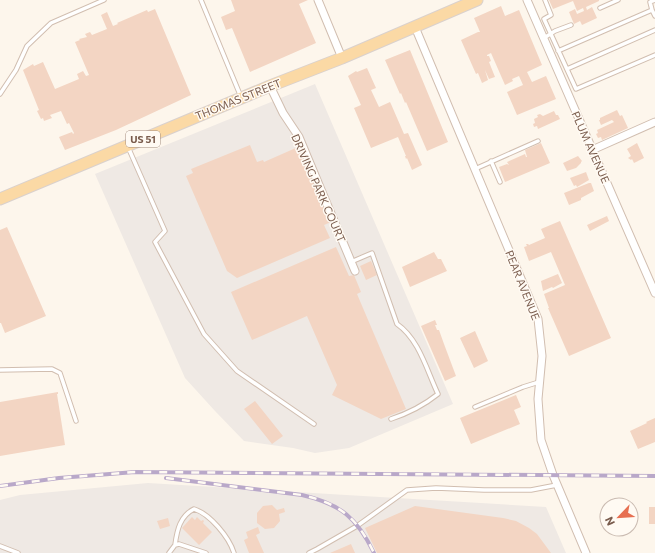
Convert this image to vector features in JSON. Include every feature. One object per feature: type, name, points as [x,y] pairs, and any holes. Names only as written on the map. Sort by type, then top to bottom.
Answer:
[{"type":"main road","name":"THOMAS STREET","points":[[0,199],[270,86],[342,58],[477,0]]},
{"type":"street","points":[[318,0],[342,58]]},
{"type":"street","name":"PLUM AVENUE","points":[[527,0],[655,293]]},
{"type":"street","name":"PEAR AVENUE","points":[[415,27],[538,319],[542,356],[538,399],[541,440],[557,485],[586,553]]},
{"type":"street","name":"DRIVING PARK COURT","points":[[270,86],[283,113],[299,137],[355,271]]},
{"type":"street","points":[[592,150],[655,122]]},
{"type":"lane","points":[[0,94],[16,70],[27,46],[51,23],[104,0]]},
{"type":"lane","points":[[201,0],[241,98]]},
{"type":"lane","points":[[545,0],[551,15],[544,19],[576,89],[655,55]]},
{"type":"lane","points":[[600,8],[618,0]]},
{"type":"lane","points":[[655,0],[650,2],[655,16]]},
{"type":"lane","points":[[558,50],[652,10]]},
{"type":"lane","points":[[544,38],[555,31],[571,25]]},
{"type":"lane","points":[[567,69],[655,30]]},
{"type":"lane","points":[[475,169],[538,141]]},
{"type":"lane","points":[[127,146],[165,231],[155,242],[204,334],[237,371],[314,424]]},
{"type":"lane","points":[[492,162],[500,182]]},
{"type":"lane","points":[[351,262],[372,253],[397,324],[405,329],[416,346],[438,394],[419,408],[391,419]]},
{"type":"lane","points":[[0,370],[52,369],[60,373],[76,421]]},
{"type":"lane","points":[[475,407],[523,387],[540,382]]},
{"type":"lane","points":[[309,553],[317,550],[357,526],[407,490],[436,488],[531,490],[557,485]]},
{"type":"lane","points":[[169,553],[175,545],[177,529],[187,512],[194,509],[201,511],[213,521],[228,540],[234,553]]},
{"type":"lane","points":[[175,545],[179,544],[188,546],[206,553]]},
{"type":"lane","points":[[0,546],[18,553]]},
{"type":"shaded area","points":[[315,84],[453,404],[349,448],[315,453],[293,448],[244,441],[185,378],[95,174]]},
{"type":"shaded area","points":[[148,483],[546,507],[566,553],[0,553],[0,500],[20,495]]},
{"type":"building","points":[[231,0],[308,0],[299,4],[316,43],[250,72],[232,28],[226,30],[221,17],[235,11]]},
{"type":"building","points":[[549,0],[599,0],[586,7],[587,10],[592,7],[597,18],[582,25],[580,21],[574,24],[569,12],[575,9],[577,14],[584,11],[583,8],[577,11],[573,1],[553,9]]},
{"type":"building","points":[[501,6],[505,16],[519,10],[542,65],[527,72],[532,82],[546,76],[556,99],[517,115],[507,92],[523,85],[519,76],[512,79],[513,81],[505,85],[491,53],[487,56],[489,56],[491,61],[489,62],[495,77],[489,79],[485,70],[488,80],[482,83],[478,73],[476,74],[461,40],[480,32],[474,18]]},
{"type":"building","points":[[155,9],[191,95],[116,130],[65,150],[59,137],[72,132],[73,134],[74,133],[69,123],[67,124],[61,111],[50,115],[52,118],[44,121],[43,118],[41,119],[37,111],[39,110],[23,70],[33,64],[34,66],[43,62],[55,89],[79,79],[77,74],[83,71],[86,76],[89,75],[75,42],[80,40],[79,39],[87,37],[85,34],[90,32],[92,35],[107,29],[101,15],[107,12],[113,26],[147,10],[148,12]]},
{"type":"building","points":[[410,50],[448,142],[427,151],[406,102],[405,103],[401,93],[400,94],[385,60]]},
{"type":"building","points":[[367,68],[376,88],[371,90],[379,107],[390,102],[404,134],[408,133],[422,165],[412,170],[407,158],[406,159],[398,137],[371,148],[354,108],[361,105],[348,76],[356,71],[357,72]]},
{"type":"building","points":[[617,110],[620,116],[622,115],[628,128],[602,140],[601,137],[598,138],[596,134],[598,133],[597,130],[614,122],[612,120],[601,125],[599,120],[600,118]]},
{"type":"building","points":[[554,111],[560,119],[538,129],[537,126],[534,127],[534,119],[538,117],[537,115],[540,114],[543,116]]},
{"type":"building","points":[[541,143],[550,163],[505,182],[499,167],[507,164],[509,165],[507,162],[525,154],[527,157],[525,150]]},
{"type":"building","points":[[637,143],[644,158],[634,163],[632,159],[631,160],[628,158],[631,156],[627,149]]},
{"type":"building","points":[[250,145],[257,162],[263,160],[264,162],[298,147],[331,219],[331,222],[324,225],[330,238],[237,278],[227,271],[186,176],[193,173],[191,169]]},
{"type":"building","points":[[578,156],[582,161],[581,163],[576,168],[567,171],[563,163]]},
{"type":"building","points":[[586,172],[589,180],[577,187],[576,185],[574,186],[570,178]]},
{"type":"building","points":[[591,183],[594,191],[581,198],[581,200],[569,205],[564,193]]},
{"type":"building","points":[[607,216],[609,221],[590,231],[587,225]]},
{"type":"building","points":[[560,221],[611,338],[569,356],[548,308],[544,294],[565,285],[551,252],[529,261],[524,247],[527,246],[526,244],[529,245],[545,238],[541,229]]},
{"type":"building","points":[[7,227],[46,316],[5,333],[0,323],[0,230]]},
{"type":"building","points":[[336,247],[349,276],[354,275],[361,292],[357,294],[406,409],[381,419],[332,395],[337,385],[307,316],[252,340],[231,292]]},
{"type":"building","points":[[434,252],[438,259],[441,259],[447,271],[410,287],[402,267]]},
{"type":"building","points":[[371,261],[377,275],[366,280],[360,266]]},
{"type":"building","points":[[558,274],[562,283],[543,291],[541,281]]},
{"type":"building","points":[[435,320],[437,325],[435,325],[437,330],[439,330],[456,376],[445,381],[421,326]]},
{"type":"building","points":[[475,331],[488,361],[474,368],[460,338]]},
{"type":"building","points":[[58,392],[57,394],[65,445],[0,456],[0,402]]},
{"type":"building","points":[[516,395],[521,407],[514,410],[520,424],[471,444],[460,418]]},
{"type":"building","points":[[255,401],[283,436],[272,444],[244,409]]},
{"type":"building","points":[[655,418],[655,442],[638,449],[630,431]]},
{"type":"building","points":[[272,505],[277,510],[284,508],[285,512],[279,514],[280,521],[274,528],[265,529],[257,523],[257,513],[263,506]]},
{"type":"building","points":[[415,506],[516,521],[537,534],[551,553],[377,553],[365,528]]},
{"type":"building","points":[[649,507],[655,507],[655,524],[649,524]]},
{"type":"building","points":[[192,517],[195,520],[197,517],[201,521],[203,520],[203,523],[212,532],[199,545],[182,528]]},
{"type":"building","points":[[168,518],[170,526],[160,529],[157,521]]},
{"type":"building","points":[[258,527],[260,533],[256,535],[264,553],[249,553],[244,540],[248,538],[246,532]]},
{"type":"building","points":[[351,544],[355,553],[330,553]]},
{"type":"railway","points":[[0,486],[59,478],[135,472],[655,476]]},
{"type":"railway","points":[[166,478],[302,495],[316,499],[327,503],[346,514],[361,530],[374,553]]}]
